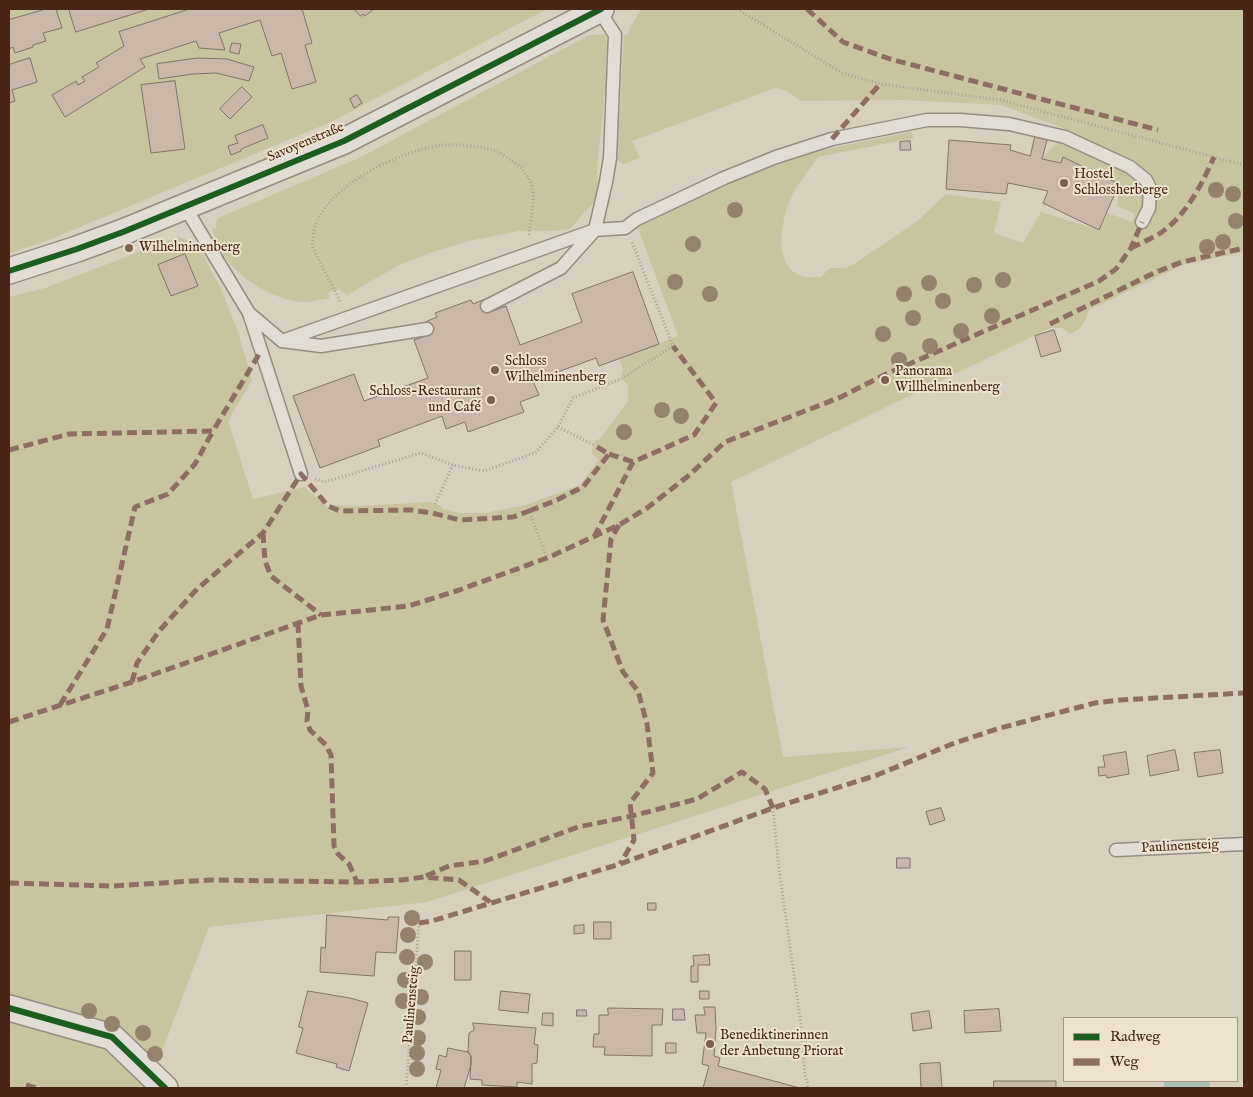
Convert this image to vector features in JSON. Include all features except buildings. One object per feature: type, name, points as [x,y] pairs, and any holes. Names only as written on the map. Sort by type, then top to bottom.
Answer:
[{"type":"street","name":"Savoyenstraße","points":[[9,272],[77,249],[185,207],[344,141],[600,9]]},
{"type":"street","points":[[9,1008],[112,1037],[165,1088]]},
{"type":"lane","points":[[487,306],[562,268],[595,230],[610,158],[615,35],[600,9]]},
{"type":"lane","points":[[282,342],[595,230],[625,228],[637,219],[724,178],[786,154],[832,139],[927,120],[960,120],[1009,124],[1065,137],[1130,167],[1146,180],[1150,188],[1149,208],[1142,222]]},
{"type":"lane","points":[[185,207],[249,313],[301,474]]},
{"type":"lane","points":[[249,313],[282,342],[321,346],[427,329]]},
{"type":"lane","name":"Paulinensteig","points":[[1116,850],[1244,844]]},
{"type":"path","points":[[737,9],[842,73],[880,84],[1000,100],[1244,165]]},
{"type":"path","points":[[348,318],[313,248],[314,232],[324,211],[334,197],[371,170],[402,155],[442,145],[471,146],[498,152],[522,168],[533,190],[527,254]]},
{"type":"path","points":[[301,474],[325,482],[421,452],[453,465],[484,472],[535,453],[558,427],[573,398],[623,378],[673,346],[636,249],[625,228]]},
{"type":"path","points":[[558,427],[594,445]]},
{"type":"path","points":[[436,504],[453,465]]},
{"type":"path","points":[[531,516],[547,558]]},
{"type":"path","points":[[773,808],[781,886],[801,1026],[805,1075],[808,1086],[812,1088]]},
{"type":"shaded area","points":[[9,9],[547,9],[331,122],[44,242],[9,253]]},
{"type":"shaded area","points":[[641,9],[1244,9],[1244,252],[1183,265],[1089,310],[1082,325],[1070,334],[1063,328],[1050,328],[731,482],[783,757],[909,747],[427,902],[209,927],[148,1088],[9,1088],[9,297],[45,288],[178,237],[196,242],[220,287],[237,329],[252,380],[228,421],[253,499],[305,487],[333,513],[333,505],[359,506],[430,502],[441,506],[442,509],[460,513],[485,513],[526,505],[580,485],[599,459],[592,454],[596,440],[600,439],[628,401],[628,384],[625,383],[621,373],[623,370],[619,358],[678,336],[639,231],[641,224],[726,183],[802,154],[911,132],[914,138],[818,157],[804,176],[788,206],[782,230],[782,242],[783,254],[787,264],[794,272],[805,277],[821,277],[830,268],[845,268],[854,264],[916,222],[946,194],[1001,202],[994,233],[1023,243],[1041,212],[1099,230],[1108,213],[1132,222],[1135,214],[1117,206],[1119,184],[1064,158],[1061,163],[1042,159],[1068,130],[1001,105],[904,100],[801,101],[787,91],[775,88],[632,141],[640,158],[624,164],[617,160],[624,35],[628,35]]},
{"type":"shaded area","points":[[607,34],[605,91],[597,169],[598,193],[593,203],[570,229],[519,231],[469,241],[399,265],[347,295],[339,289],[328,293],[330,298],[307,302],[284,299],[250,282],[232,266],[219,247],[212,229],[216,228],[218,218],[361,157],[589,35]]},
{"type":"shaded area","points":[[1164,1082],[1209,1082],[1210,1087],[1164,1088]]},
{"type":"marked path","points":[[807,9],[843,42],[890,59],[1158,130]]},
{"type":"marked path","points":[[832,139],[880,84]]},
{"type":"marked path","points":[[1131,248],[1162,232],[1171,225],[1199,188],[1214,157]]},
{"type":"marked path","points":[[9,722],[132,682],[321,615],[409,606],[547,558],[619,525],[647,508],[687,477],[725,442],[841,397],[884,375],[1099,281],[1116,269],[1131,248],[1142,222]]},
{"type":"marked path","points":[[1050,324],[1156,272],[1182,262],[1244,248]]},
{"type":"marked path","points":[[594,537],[633,462],[694,435],[716,403],[673,346]]},
{"type":"marked path","points":[[9,450],[69,434],[213,431],[261,351]]},
{"type":"marked path","points":[[60,705],[107,629],[135,507],[168,494],[195,464],[213,431]]},
{"type":"marked path","points":[[529,511],[583,487],[609,454],[594,445]]},
{"type":"marked path","points":[[609,454],[633,462]]},
{"type":"marked path","points":[[132,682],[137,663],[159,631],[197,589],[263,533],[301,474],[328,506],[340,511],[411,510],[460,520],[513,517],[529,511],[531,516]]},
{"type":"marked path","points":[[619,525],[611,539],[603,620],[623,672],[638,691],[647,724],[653,773],[630,803],[634,840],[620,864]]},
{"type":"marked path","points":[[263,533],[265,561],[271,576],[321,615]]},
{"type":"marked path","points":[[298,623],[301,686],[308,710],[307,721],[310,730],[326,745],[331,755],[334,846],[338,854],[349,864],[357,882]]},
{"type":"marked path","points":[[419,923],[432,921],[620,864],[773,808],[877,775],[952,744],[1000,728],[1095,703],[1244,693]]},
{"type":"marked path","points":[[426,876],[449,866],[485,861],[578,827],[632,816],[697,799],[742,772],[765,789],[773,808]]},
{"type":"marked path","points":[[9,883],[112,886],[210,880],[357,882],[424,877],[459,880],[490,902]]},
{"type":"marked path","points":[[26,1085],[36,1088]]},
{"type":"cycle path","points":[[9,271],[123,232],[344,141],[601,9]]},
{"type":"cycle path","points":[[9,1008],[112,1037],[165,1088]]},
{"type":"place","name":"Hostel Schlossherberge","points":[[1064,183]]},
{"type":"place","name":"Wilhelminenberg","points":[[129,248]]},
{"type":"place","name":"Schloss Wilhelminenberg","points":[[495,370]]},
{"type":"place","name":"Panorama Willhelminenberg","points":[[885,380]]},
{"type":"place","name":"Schloss-Restaurant und Café","points":[[491,400]]},
{"type":"place","name":"Benediktinerinnen der Anbetung Priorat","points":[[710,1044]]}]
